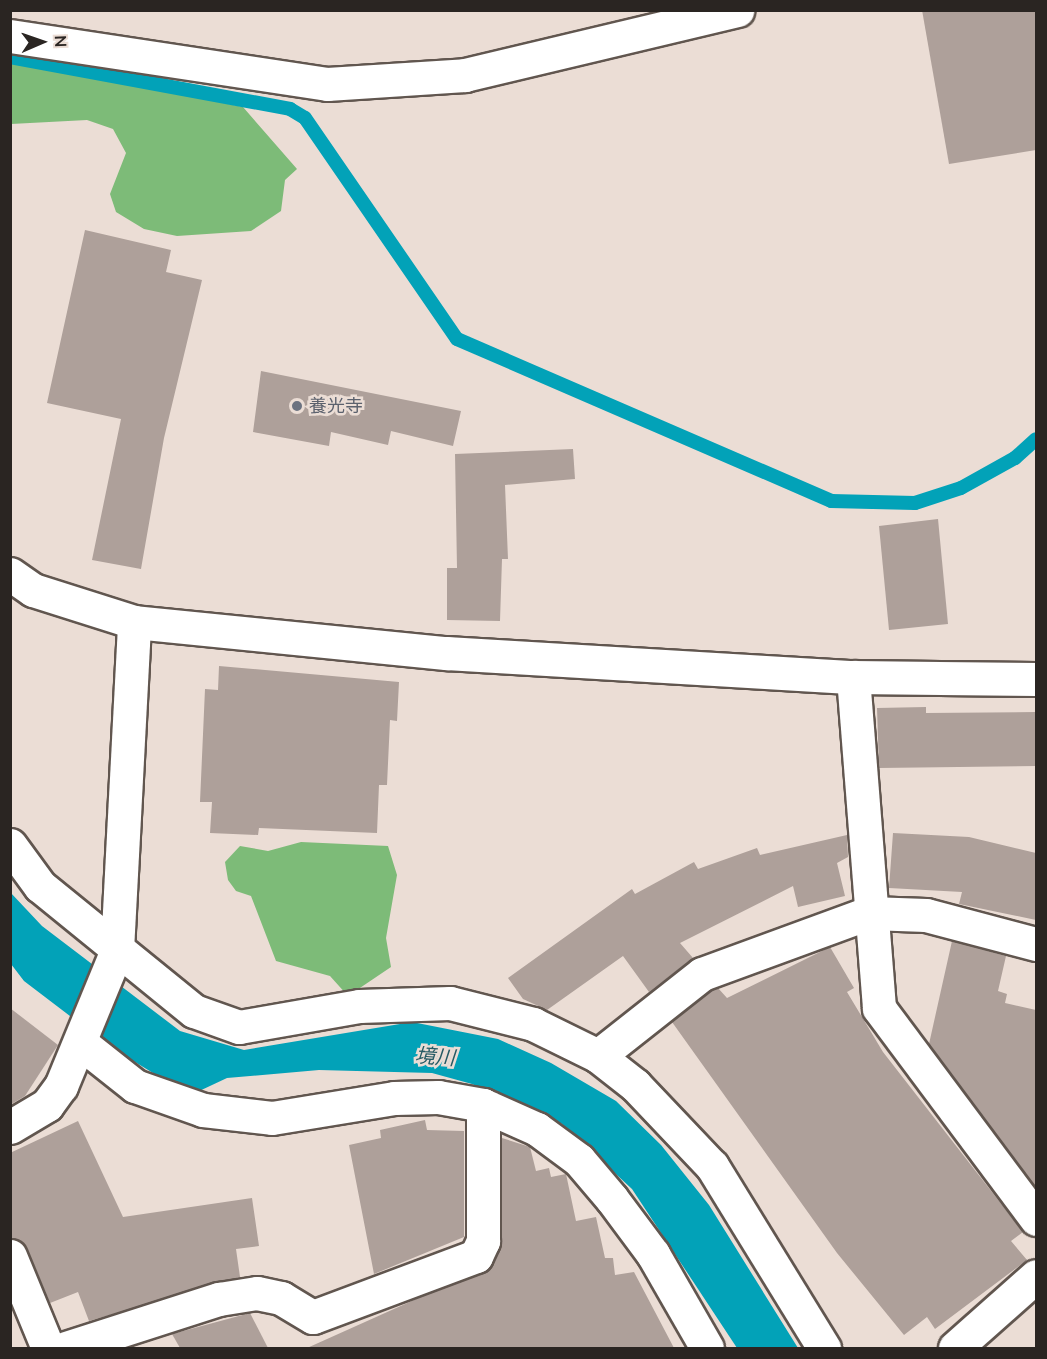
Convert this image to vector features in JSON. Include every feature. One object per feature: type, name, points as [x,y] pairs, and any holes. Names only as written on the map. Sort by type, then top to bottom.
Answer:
[{"type":"street","points":[[10,36],[327,84],[465,75],[737,10]]},
{"type":"street","points":[[10,574],[33,590],[134,622],[446,653],[853,677],[1036,679]]},
{"type":"street","points":[[10,1127],[47,1105],[82,1044],[117,950],[134,622]]},
{"type":"street","points":[[853,677],[869,913],[879,1008],[1036,1219]]},
{"type":"street","points":[[10,845],[40,886],[194,1011],[239,1027],[359,1006],[450,1003],[533,1024],[598,1056],[635,1085],[712,1166],[824,1348]]},
{"type":"street","points":[[598,1056],[702,974],[869,913],[926,915],[1036,944]]},
{"type":"street","points":[[82,1044],[135,1086],[203,1110],[272,1118],[394,1098],[483,1105],[537,1129],[579,1160],[653,1254],[707,1348]]},
{"type":"street","points":[[66,1348],[219,1299],[257,1293],[281,1298],[314,1317],[476,1256],[483,1241],[483,1105]]},
{"type":"street","points":[[10,1256],[48,1348]]},
{"type":"street","points":[[955,1348],[1036,1276]]},
{"type":"green space","points":[[10,59],[243,107],[297,169],[285,180],[281,211],[251,231],[177,236],[144,229],[116,212],[110,194],[126,153],[113,129],[87,120],[11,124]]},
{"type":"green space","points":[[301,842],[388,846],[397,875],[386,938],[391,967],[348,996],[330,976],[276,961],[251,896],[236,891],[228,880],[225,862],[240,846],[268,851]]},
{"type":"water","name":"境川","points":[[10,892],[42,926],[180,1031],[244,1050],[412,1022],[498,1039],[551,1063],[616,1101],[661,1145],[709,1205],[798,1348],[737,1348],[632,1189],[562,1124],[472,1084],[432,1073],[319,1070],[227,1078],[195,1093],[176,1087],[112,1048],[24,981],[11,964]]},
{"type":"building","points":[[922,10],[1036,10],[1036,150],[949,164]]},
{"type":"building","points":[[85,230],[171,250],[166,272],[202,280],[164,438],[141,569],[92,560],[121,419],[47,403]]},
{"type":"building","points":[[261,371],[461,411],[453,446],[391,431],[388,445],[331,432],[329,446],[253,432]]},
{"type":"building","points":[[573,449],[575,479],[505,485],[508,559],[502,559],[500,621],[447,620],[447,568],[457,568],[455,454]]},
{"type":"building","points":[[938,519],[948,624],[889,630],[879,526]]},
{"type":"building","points":[[219,666],[399,682],[397,721],[390,720],[387,785],[379,785],[377,833],[259,828],[258,835],[210,833],[212,802],[200,802],[205,689],[218,690]]},
{"type":"building","points":[[926,707],[926,713],[1036,712],[1036,766],[879,768],[877,708]]},
{"type":"building","points":[[893,833],[969,837],[1036,853],[1036,920],[959,904],[962,892],[889,888]]},
{"type":"building","points":[[847,835],[848,857],[837,863],[845,896],[798,907],[793,886],[680,943],[693,958],[649,992],[623,956],[547,1010],[523,999],[508,978],[632,889],[635,894],[694,862],[698,869],[757,848],[760,855]]},
{"type":"building","points":[[952,941],[1006,956],[998,991],[1007,994],[1005,1003],[1036,1010],[1036,1188],[929,1044]]},
{"type":"building","points":[[830,947],[854,988],[847,992],[883,1052],[1023,1232],[1011,1241],[1027,1260],[935,1329],[927,1317],[904,1335],[837,1253],[672,1022],[711,991],[718,988],[727,998]]},
{"type":"building","points":[[10,1008],[58,1045],[25,1096],[10,1105]]},
{"type":"building","points":[[425,1120],[427,1130],[464,1131],[464,1237],[374,1274],[349,1145],[381,1138],[380,1130]]},
{"type":"building","points":[[78,1121],[123,1217],[252,1198],[259,1246],[236,1249],[240,1277],[89,1321],[78,1292],[50,1303],[27,1248],[10,1238],[10,1153]]},
{"type":"building","points":[[502,1138],[530,1147],[536,1171],[549,1168],[551,1177],[566,1174],[576,1221],[596,1217],[605,1258],[613,1258],[615,1275],[634,1272],[674,1348],[307,1348],[492,1265],[502,1241]]},
{"type":"building","points":[[250,1313],[268,1348],[180,1348],[172,1334]]},
{"type":"waterway","points":[[10,57],[290,109],[305,118],[457,339],[831,501],[915,503],[961,488],[1015,458],[1036,439]]},
{"type":"place","name":"養光寺","points":[[297,406]]}]
